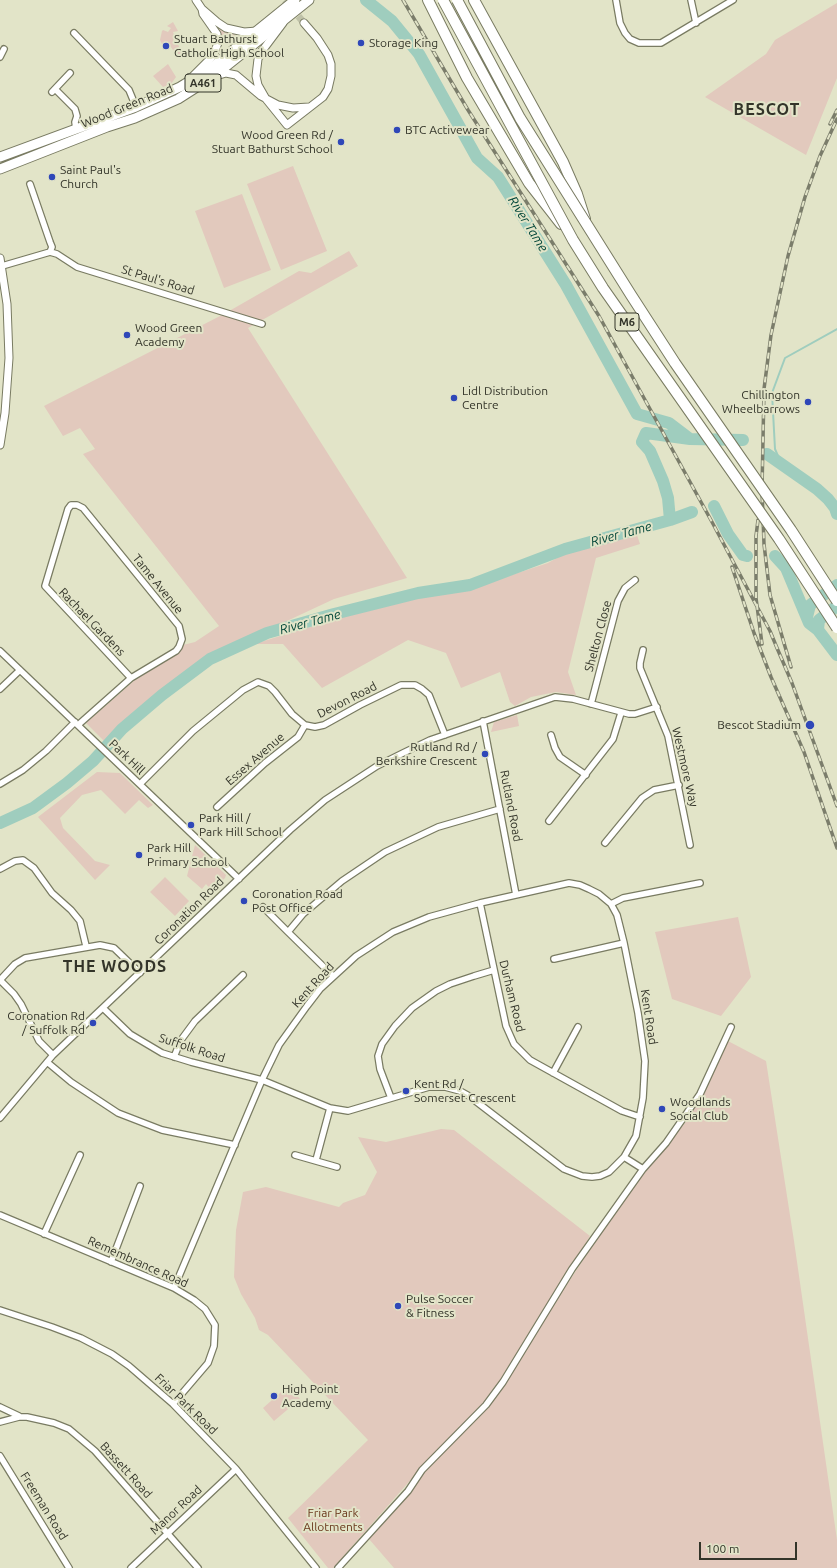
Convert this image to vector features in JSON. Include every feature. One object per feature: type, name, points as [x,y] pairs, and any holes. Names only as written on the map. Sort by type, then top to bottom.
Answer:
[{"type":"highway","name":"Wood Green Road","points":[[3,155],[136,107],[185,85],[211,68],[295,0]]},
{"type":"highway","name":"Wood Green Road","points":[[0,169],[178,99],[214,76],[309,0]]},
{"type":"highway","points":[[428,0],[467,78],[529,183],[573,240]]},
{"type":"highway","name":"M6","points":[[443,0],[573,240],[603,288],[779,539],[837,628]]},
{"type":"highway","name":"M6","points":[[457,0],[520,118],[675,363],[787,524],[837,601]]},
{"type":"highway","points":[[474,0],[563,162],[577,194],[587,223]]},
{"type":"street","points":[[185,85],[213,56],[218,45],[217,34],[196,0]]},
{"type":"street","points":[[616,0],[620,23],[625,33],[630,39],[638,43],[661,43],[733,0]]},
{"type":"street","points":[[691,0],[696,23]]},
{"type":"street","points":[[202,11],[226,28],[244,32],[258,31]]},
{"type":"street","points":[[287,18],[262,51],[256,68],[257,81],[266,99],[287,125],[323,97],[330,82],[332,70],[329,60],[323,47],[304,23]]},
{"type":"street","points":[[74,33],[129,90],[136,107]]},
{"type":"street","points":[[74,43],[79,38]]},
{"type":"street","points":[[0,57],[4,49]]},
{"type":"street","points":[[70,73],[53,90],[75,110],[77,116],[75,122],[76,128]]},
{"type":"street","points":[[214,76],[226,73],[236,75],[266,99],[278,105],[293,108],[311,106]]},
{"type":"street","points":[[2,266],[50,252],[52,247],[30,184]]},
{"type":"street","name":"St Paul's Road","points":[[50,252],[57,254],[77,267],[262,324]]},
{"type":"street","points":[[0,258],[8,322],[9,358],[5,413],[0,445]]},
{"type":"street","name":"Tame Avenue","points":[[0,784],[23,770],[76,723],[131,678],[176,651],[182,638],[179,626],[83,508],[77,505],[71,505],[68,509]]},
{"type":"street","name":"Rachael Gardens","points":[[68,509],[45,586],[131,678]]},
{"type":"street","name":"Shelton Close","points":[[591,704],[618,601],[626,588],[636,580]]},
{"type":"street","name":"Westmore Way","points":[[643,650],[640,668],[668,736],[690,845]]},
{"type":"street","name":"Park Hill","points":[[0,651],[239,879]]},
{"type":"street","points":[[0,689],[20,670]]},
{"type":"street","name":"Devon Road","points":[[140,784],[193,731],[243,690],[258,682],[269,686],[292,714],[305,725],[319,727],[396,688],[411,684],[419,687],[429,694],[445,735]]},
{"type":"street","name":"Coronation Road","points":[[0,1118],[53,1055],[290,830],[325,800],[363,775],[392,758],[445,735],[555,697],[591,704],[621,713],[635,714],[657,707]]},
{"type":"street","points":[[549,821],[614,739],[621,713]]},
{"type":"street","name":"Rutland Road","points":[[483,721],[516,895]]},
{"type":"street","name":"Essex Avenue","points":[[217,807],[265,763],[298,736],[305,725]]},
{"type":"street","points":[[551,735],[555,748],[560,756],[586,775]]},
{"type":"street","points":[[606,843],[642,798],[654,790],[678,785]]},
{"type":"street","points":[[288,932],[303,914],[327,893],[356,871],[385,852],[438,826],[500,809]]},
{"type":"street","points":[[0,869],[15,861],[23,860],[34,868],[52,893],[80,921],[86,946]]},
{"type":"street","name":"Kent Road","points":[[174,1288],[262,1080],[279,1045],[286,1033],[307,1006],[333,976],[356,956],[393,932],[429,917],[480,902],[569,883],[580,885],[600,894],[611,904],[617,915],[638,1013],[645,1061],[645,1084],[636,1136],[624,1157],[609,1172],[600,1176],[582,1176],[570,1172],[556,1164],[469,1096],[460,1091],[445,1087],[429,1087],[348,1111],[330,1108],[262,1080]]},
{"type":"street","points":[[611,904],[623,898],[700,883]]},
{"type":"street","name":"Durham Road","points":[[480,902],[506,1026],[514,1044],[520,1052],[530,1060],[622,1111],[640,1117]]},
{"type":"street","points":[[263,907],[333,976]]},
{"type":"street","points":[[554,959],[624,944]]},
{"type":"street","points":[[53,1055],[38,1041],[21,1004],[14,994],[0,980],[15,964],[25,958],[86,946],[100,945],[114,948],[140,973]]},
{"type":"street","points":[[391,1098],[380,1069],[378,1056],[382,1044],[395,1026],[412,1008],[436,991],[462,980],[494,970]]},
{"type":"street","points":[[174,1057],[181,1040],[195,1021],[243,975]]},
{"type":"street","name":"Suffolk Road","points":[[103,1008],[118,1023],[139,1040],[162,1052],[174,1057],[262,1080]]},
{"type":"street","points":[[553,1073],[578,1027]]},
{"type":"street","points":[[338,1568],[408,1491],[422,1470],[486,1405],[503,1382],[572,1269],[642,1169],[678,1127],[700,1094],[731,1027]]},
{"type":"street","points":[[47,1062],[71,1082],[118,1113],[162,1130],[235,1145]]},
{"type":"street","points":[[316,1160],[330,1108]]},
{"type":"street","points":[[44,1234],[80,1154]]},
{"type":"street","points":[[295,1155],[337,1167]]},
{"type":"street","points":[[624,1157],[642,1169]]},
{"type":"street","points":[[111,1262],[140,1186]]},
{"type":"street","name":"Remembrance Road","points":[[0,1215],[174,1288],[205,1308],[215,1325],[216,1335],[208,1363],[173,1404]]},
{"type":"street","name":"Friar Park Road","points":[[0,1310],[81,1338],[112,1354],[129,1366],[173,1404],[236,1470],[316,1568]]},
{"type":"street","name":"Bassett Road","points":[[0,1408],[19,1416],[39,1419],[63,1426],[77,1435],[95,1451],[198,1568]]},
{"type":"street","name":"Bassett Road","points":[[0,1422],[19,1416]]},
{"type":"street","name":"Freeman Road","points":[[0,1456],[69,1568]]},
{"type":"street","name":"Manor Road","points":[[131,1568],[236,1470]]},
{"type":"green space","points":[[837,3],[837,78],[806,155],[705,97],[766,54],[775,40]]},
{"type":"green space","points":[[173,22],[178,31],[173,32],[182,54],[178,57],[168,43],[163,46],[160,40],[162,31],[168,32],[171,28],[167,26]]},
{"type":"green space","points":[[219,29],[236,35],[230,39],[222,40]]},
{"type":"green space","points":[[168,64],[176,77],[171,84],[163,87],[153,76]]},
{"type":"green space","points":[[293,166],[327,251],[281,270],[247,184]]},
{"type":"green space","points":[[242,194],[271,270],[224,288],[195,211]]},
{"type":"green space","points":[[349,251],[358,266],[248,328],[407,578],[334,599],[222,650],[175,682],[115,731],[105,742],[86,723],[135,680],[171,658],[179,652],[183,645],[195,642],[219,626],[83,454],[95,449],[80,428],[63,436],[44,406],[224,314],[299,271],[311,273]]},
{"type":"green space","points":[[637,535],[640,544],[596,558],[568,672],[576,695],[556,692],[531,697],[515,706],[510,702],[500,672],[461,688],[446,653],[408,640],[322,688],[283,644],[254,644],[372,608],[478,586],[548,563],[562,555]]},
{"type":"green space","points":[[517,715],[519,726],[491,732],[494,722]]},
{"type":"green space","points":[[97,772],[120,773],[153,805],[148,808],[139,800],[125,814],[101,790],[82,795],[60,818],[63,828],[95,861],[110,865],[95,880],[38,817]]},
{"type":"green space","points":[[195,845],[226,875],[225,878],[212,891],[206,884],[202,889],[187,876]]},
{"type":"green space","points":[[165,877],[189,901],[175,916],[150,892]]},
{"type":"green space","points":[[738,917],[751,977],[721,1016],[672,999],[655,932]]},
{"type":"green space","points":[[728,1041],[766,1061],[794,1241],[837,1540],[837,1568],[394,1568],[369,1539],[424,1472],[487,1407],[598,1237],[645,1171],[685,1123],[704,1093]]},
{"type":"green space","name":"Pulse Soccer & Fitness","points":[[441,1129],[454,1130],[590,1236],[502,1382],[484,1405],[415,1475],[333,1568],[328,1568],[288,1518],[368,1440],[268,1335],[259,1330],[255,1318],[241,1294],[234,1277],[236,1230],[243,1192],[266,1187],[339,1207],[343,1203],[365,1195],[377,1172],[358,1137],[386,1142]]},
{"type":"green space","points":[[288,1386],[300,1399],[274,1421],[263,1408]]},
{"type":"waterway","name":"River Tame","points":[[366,0],[392,21],[419,54],[477,158],[498,177],[566,285],[637,414],[669,423],[690,439]]},
{"type":"waterway","points":[[781,463],[775,449],[772,393],[785,358],[837,329]]},
{"type":"waterway","name":"River Tame","points":[[670,520],[668,498],[663,481],[650,451],[642,442],[646,433],[690,439],[743,440]]},
{"type":"waterway","name":"River Tame","points":[[767,454],[817,489],[828,499],[835,508],[837,514]]},
{"type":"waterway","name":"River Tame","points":[[714,506],[728,534],[743,555],[747,556]]},
{"type":"waterway","name":"River Tame","points":[[0,823],[33,808],[67,783],[93,761],[122,729],[162,695],[210,659],[267,633],[334,614],[418,593],[470,585],[565,549],[670,520],[692,512]]},
{"type":"waterway","name":"River Tame","points":[[775,556],[786,568],[809,623],[818,630],[837,655]]},
{"type":"waterway","name":"River Tame","points":[[807,617],[810,605],[837,585]]},
{"type":"waterway","name":"River Tame","points":[[818,630],[819,620],[837,606]]},
{"type":"tunnel","points":[[285,0],[304,23]]},
{"type":"railway","points":[[403,0],[468,110],[599,316],[712,522],[770,631],[792,683],[837,806]]},
{"type":"railway","points":[[830,124],[837,110]]},
{"type":"railway","points":[[791,667],[770,595],[764,544],[762,490],[764,389],[771,335],[788,256],[805,197],[820,156],[837,119]]},
{"type":"railway","points":[[758,520],[756,536],[756,598],[762,644]]},
{"type":"railway","points":[[732,567],[754,633],[771,677],[804,752],[837,848]]},
{"type":"place","name":"Storage King","points":[[361,43]]},
{"type":"place","name":"Stuart Bathurst Catholic High School","points":[[166,46]]},
{"type":"place","name":"BTC Activewear","points":[[397,130]]},
{"type":"place","name":"Wood Green Rd / Stuart Bathurst School","points":[[341,142]]},
{"type":"place","name":"Saint Paul's Church","points":[[52,177]]},
{"type":"place","name":"Wood Green Academy","points":[[127,335]]},
{"type":"place","name":"Lidl Distribution Centre","points":[[454,398]]},
{"type":"place","name":"Chillington Wheelbarrows","points":[[808,402]]},
{"type":"place","name":"Bescot Stadium","points":[[810,725]]},
{"type":"place","name":"Rutland Rd / Berkshire Crescent","points":[[485,754]]},
{"type":"place","name":"Park Hill / Park Hill School","points":[[191,825]]},
{"type":"place","name":"Park Hill Primary School","points":[[139,855]]},
{"type":"place","name":"Coronation Road Post Office","points":[[244,901]]},
{"type":"place","name":"Coronation Rd / Suffolk Rd","points":[[93,1023]]},
{"type":"place","name":"Kent Rd / Somerset Crescent","points":[[406,1091]]},
{"type":"place","name":"Woodlands Social Club","points":[[662,1109]]},
{"type":"place","name":"Pulse Soccer & Fitness","points":[[398,1306]]},
{"type":"place","name":"High Point Academy","points":[[274,1396]]},
{"type":"district","name":"BESCOT","points":[[767,110]]},
{"type":"district","name":"THE WOODS","points":[[115,967]]},
{"type":"park label","name":"Friar Park Allotments","points":[[333,1520]]}]
